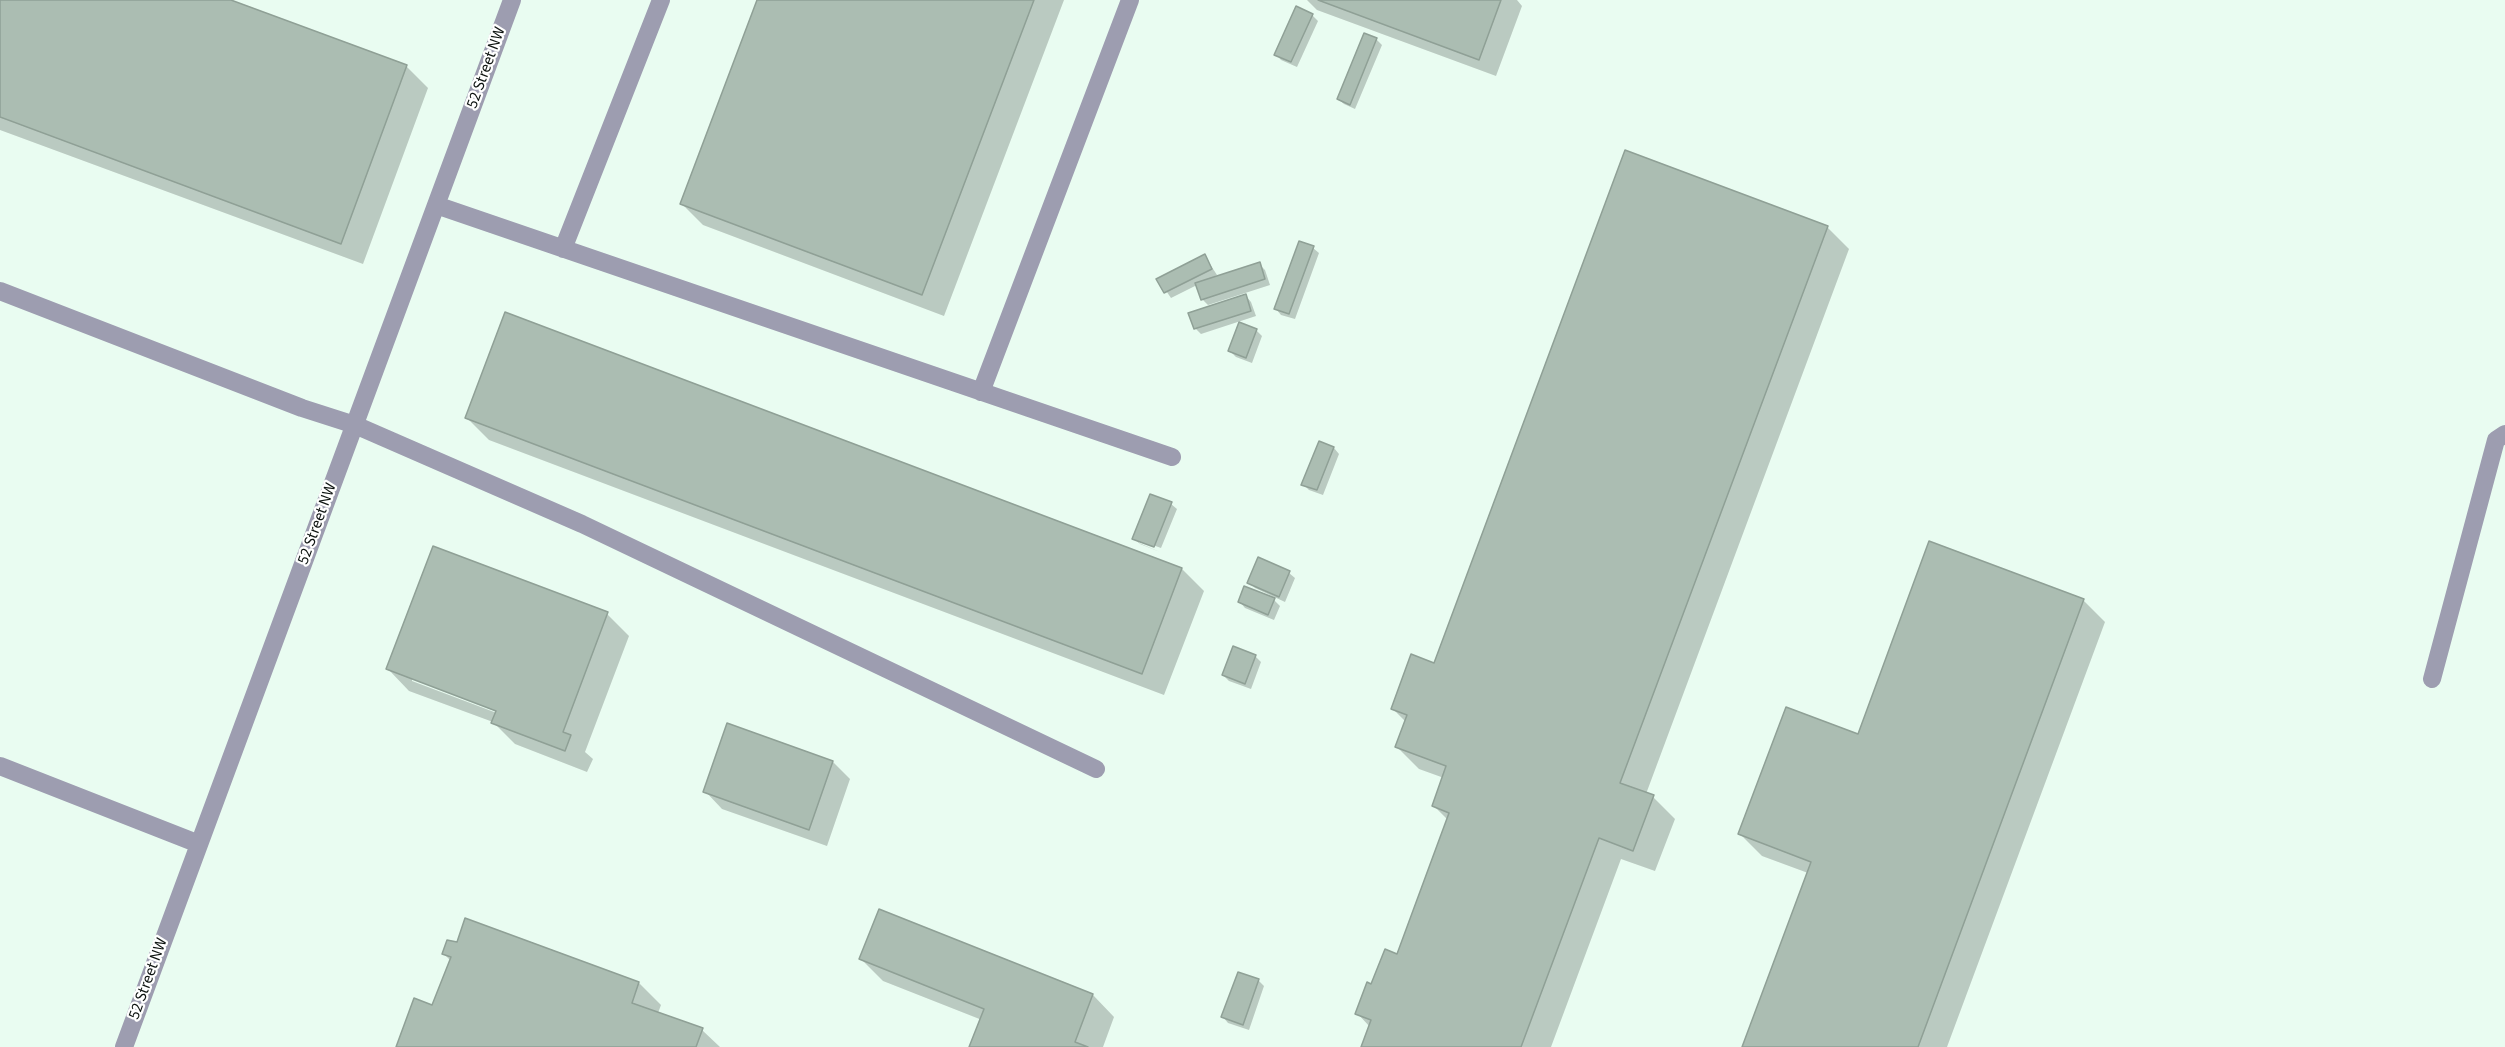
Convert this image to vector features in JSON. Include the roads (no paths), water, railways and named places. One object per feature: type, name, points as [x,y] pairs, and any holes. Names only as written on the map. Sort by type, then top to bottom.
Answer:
[{"type":"street","name":"52 Street NW","points":[[124,1047],[512,0]]},
{"type":"street","points":[[563,249],[661,0]]},
{"type":"street","points":[[981,392],[1130,0]]},
{"type":"street","points":[[436,205],[1172,457]]},
{"type":"street","points":[[0,291],[302,408],[355,425],[582,524],[1096,769]]},
{"type":"street","points":[[2432,679],[2496,440],[2505,434]]},
{"type":"street","points":[[0,766],[200,844]]}]
